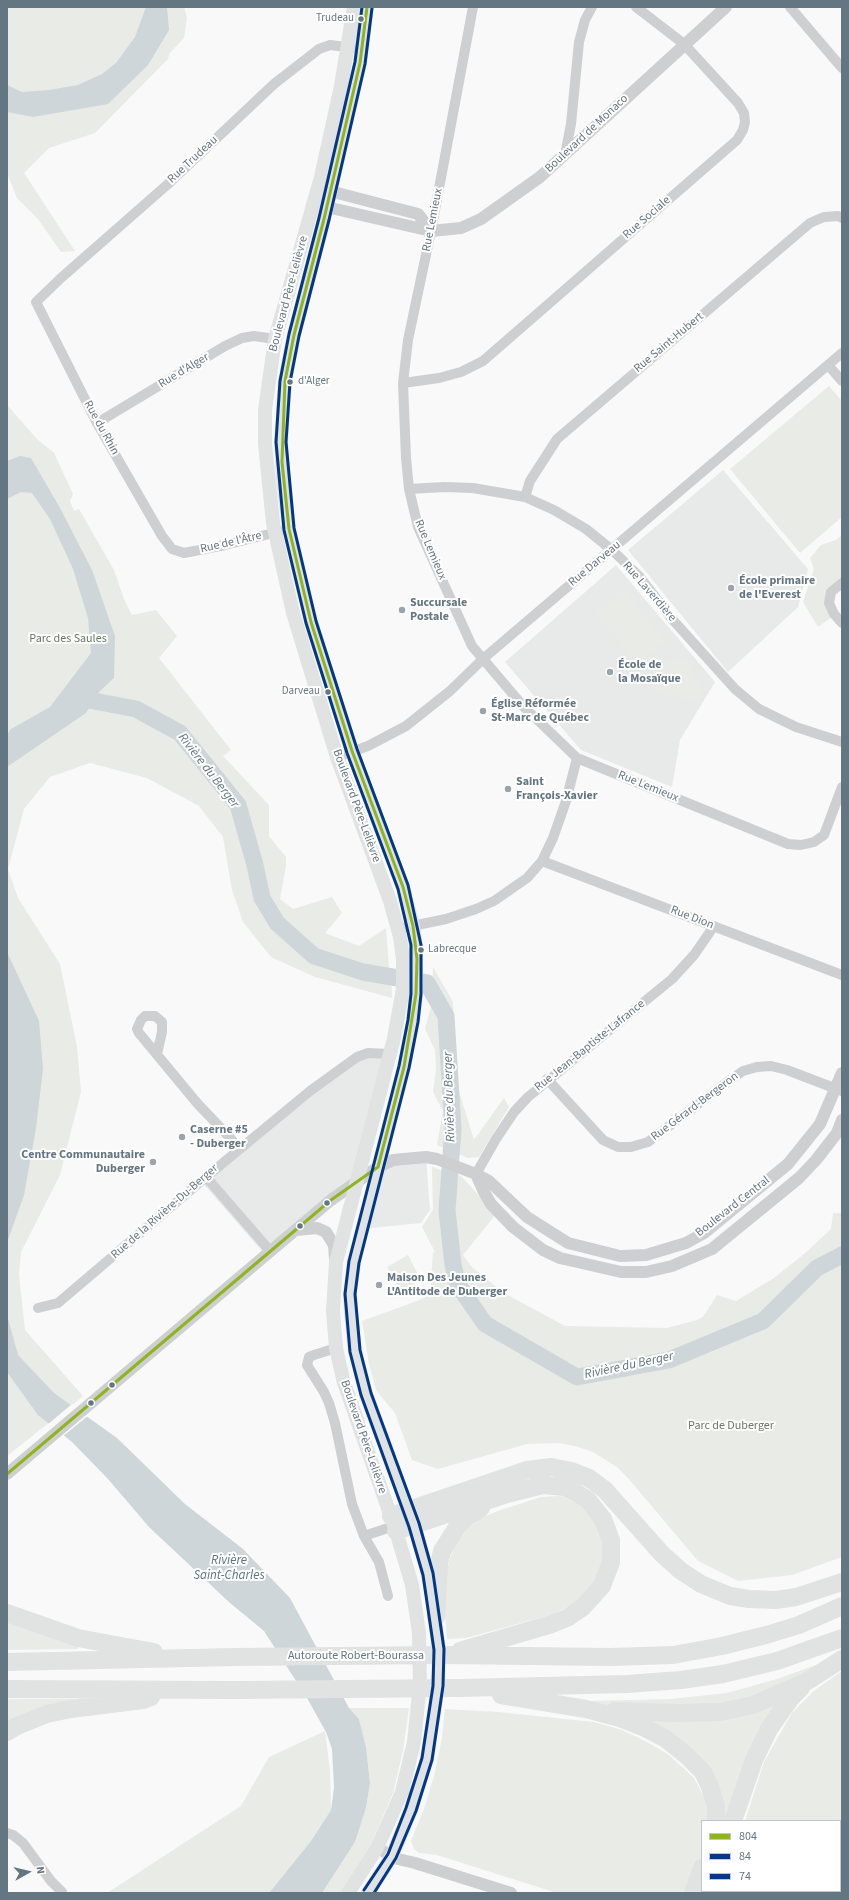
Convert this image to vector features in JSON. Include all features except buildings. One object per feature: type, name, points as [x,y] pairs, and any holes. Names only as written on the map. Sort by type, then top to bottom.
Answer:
[{"type":"highway","points":[[394,1524],[527,1470],[551,1467],[571,1471],[589,1478],[605,1490],[662,1554],[681,1571],[701,1584],[730,1596],[749,1599],[776,1600],[796,1597],[842,1582]]},
{"type":"highway","points":[[411,1517],[534,1486],[552,1485],[564,1487],[588,1500],[604,1519],[611,1540],[611,1562],[608,1574],[595,1596],[584,1606],[567,1618],[537,1629],[486,1642],[451,1655]]},
{"type":"highway","points":[[436,1617],[439,1564],[442,1551],[449,1538],[457,1526],[468,1516],[507,1494]]},
{"type":"highway","name":"Autoroute Robert-Bourassa","points":[[7,1662],[236,1657],[451,1655],[610,1657],[672,1654],[722,1646],[766,1635],[799,1624],[842,1606]]},
{"type":"highway","points":[[7,1613],[78,1638],[101,1644],[138,1648],[184,1658]]},
{"type":"highway","points":[[7,1689],[236,1690],[459,1688],[627,1684],[681,1680],[723,1674],[777,1661],[842,1638]]},
{"type":"highway","points":[[586,1710],[678,1713],[720,1712],[753,1705],[806,1682],[842,1659]]},
{"type":"highway","points":[[733,1820],[754,1760],[769,1729],[790,1699],[806,1682]]},
{"type":"highway","points":[[459,1688],[586,1710],[620,1718],[643,1727],[666,1739],[687,1756],[703,1772],[716,1806],[716,1820]]},
{"type":"highway","points":[[7,1732],[16,1726],[48,1714],[71,1709],[143,1700],[172,1690]]},
{"type":"highway","points":[[693,1893],[701,1871]]},
{"type":"main road","name":"Boulevard Père-Lelièvre","points":[[354,7],[355,48]]},
{"type":"main road","name":"Boulevard Père-Lelièvre","points":[[348,1893],[377,1848],[394,1813],[411,1761],[420,1684],[420,1644],[416,1605],[394,1524],[344,1383],[336,1348],[333,1311],[336,1262],[390,1054],[410,959],[413,926],[403,887],[352,751],[311,622],[289,529],[283,478],[281,442],[285,381],[324,190],[341,86],[355,48],[367,7]]},
{"type":"main road","name":"Boulevard Père-Lelièvre","points":[[320,206],[275,339],[265,410],[266,464],[274,532],[295,620],[337,757],[410,959],[416,999],[404,1067],[354,1262],[350,1294],[352,1331],[355,1350],[366,1394],[411,1517],[428,1574],[436,1617],[439,1650],[438,1686],[431,1737],[423,1773],[416,1796],[392,1856],[368,1893]]},
{"type":"street","name":"Rue Lemieux","points":[[473,7],[431,231],[408,340],[403,383],[406,458],[409,489],[418,528],[472,646],[484,658],[523,706],[577,758],[788,844],[802,845],[814,842],[824,835],[842,787]]},
{"type":"street","points":[[565,155],[579,42],[585,20],[592,7]]},
{"type":"street","name":"Rue Sociale","points":[[403,383],[439,378],[461,372],[483,361],[737,140],[743,130],[744,113],[738,103],[684,44],[636,7]]},
{"type":"street","name":"Boulevard de Monaco","points":[[320,206],[431,231],[461,228],[482,219],[540,178],[726,7]]},
{"type":"street","points":[[790,7],[842,68]]},
{"type":"street","name":"Rue Trudeau","points":[[36,302],[61,278],[168,184],[274,84],[319,49],[330,45],[355,48]]},
{"type":"street","points":[[324,190],[418,214],[431,231]]},
{"type":"street","name":"Rue Saint-Hubert","points":[[526,497],[530,481],[557,439],[810,223],[824,217],[840,217]]},
{"type":"street","name":"Rue du Rhin","points":[[36,302],[97,423],[162,536],[172,549]]},
{"type":"street","name":"Rue d'Alger","points":[[97,423],[225,346],[242,338],[254,336],[275,339]]},
{"type":"street","name":"Rue Darveau","points":[[337,757],[368,746],[406,726],[450,691],[484,658],[842,353]]},
{"type":"street","points":[[828,365],[842,381]]},
{"type":"street","name":"Rue Laverdière","points":[[409,489],[444,486],[473,488],[526,497],[554,510],[586,529],[612,550],[639,576],[672,619],[735,690],[759,709],[796,727],[842,742]]},
{"type":"street","name":"Rue de l'Âtre","points":[[172,549],[184,553],[225,545],[289,529]]},
{"type":"street","points":[[842,583],[831,592],[829,603],[834,614],[842,623]]},
{"type":"street","points":[[398,929],[446,919],[494,901],[527,878],[542,861],[564,807],[577,758]]},
{"type":"street","name":"Rue Dion","points":[[542,861],[842,975]]},
{"type":"street","name":"Rue Jean-Baptiste-Lafrance","points":[[476,1174],[496,1139],[514,1112],[528,1097],[548,1079],[672,979],[702,945],[714,926]]},
{"type":"street","name":"Rue de la Rivière-Du-Berger","points":[[38,1308],[58,1304],[238,1150],[310,1091],[357,1057],[368,1053],[390,1054]]},
{"type":"street","points":[[157,1054],[197,1103],[232,1140],[238,1150]]},
{"type":"street","name":"Rue Gérard-Bergeron","points":[[548,1079],[603,1140],[618,1146],[631,1147],[648,1142],[743,1071],[757,1067],[771,1066],[788,1070],[839,1090]]},
{"type":"street","name":"Boulevard Central","points":[[7,1474],[82,1409],[271,1252],[331,1200],[378,1167],[394,1160],[426,1157],[437,1159],[463,1168],[490,1181],[527,1217],[568,1243],[620,1256],[646,1255],[686,1244],[704,1233],[788,1164],[820,1124],[839,1090],[842,1073]]},
{"type":"street","name":"Boulevard Central","points":[[476,1174],[491,1204],[513,1227],[543,1250],[560,1258],[621,1272],[646,1272],[672,1266],[712,1249],[799,1178],[816,1160],[833,1138],[842,1120]]},
{"type":"street","points":[[206,1177],[271,1252]]},
{"type":"street","points":[[296,1230],[317,1228],[326,1232],[334,1245],[336,1262]]},
{"type":"street","name":"Boulevard Père-Lelièvre","points":[[336,1348],[310,1357],[307,1365],[329,1403],[335,1423],[352,1504],[364,1536],[379,1562],[388,1596]]},
{"type":"street","points":[[364,1536],[394,1524]]},
{"type":"street","points":[[7,1833],[23,1843],[62,1892]]},
{"type":"street","points":[[377,1848],[392,1856],[511,1893]]},
{"type":"shaded area","name":"École primaire de l'Everest","points":[[723,470],[808,569],[798,607],[728,672],[628,550]]},
{"type":"shaded area","name":"École de la Mosaïque","points":[[616,565],[715,682],[680,740],[672,787],[581,750],[505,662]]},
{"type":"shaded area","points":[[390,1054],[356,1183],[267,1257],[201,1181],[357,1057]]},
{"type":"shaded area","points":[[426,1157],[430,1210],[421,1223],[361,1229],[378,1167]]},
{"type":"green space","points":[[7,7],[184,7],[187,18],[184,38],[169,54],[168,59],[95,133],[49,148],[24,173],[75,251],[61,252],[38,219],[17,198],[7,173]]},
{"type":"green space","points":[[829,386],[842,401],[842,517],[800,553],[730,469]]},
{"type":"green space","name":"Parc des Saules","points":[[7,405],[37,439],[54,453],[73,494],[70,501],[74,511],[79,509],[114,570],[124,599],[132,615],[156,610],[177,636],[159,658],[231,750],[223,756],[269,805],[269,836],[286,857],[286,866],[280,899],[293,909],[332,897],[342,913],[325,933],[359,946],[386,928],[389,968],[391,969],[392,998],[315,977],[271,957],[243,922],[232,890],[223,837],[199,806],[147,778],[90,763],[50,777],[24,809],[8,869],[18,898],[60,964],[77,1047],[81,1092],[60,1175],[21,1252],[19,1275],[25,1330],[83,1396],[70,1407],[52,1395],[16,1357],[7,1323]]},
{"type":"green space","points":[[842,535],[842,579],[828,588],[826,594],[832,617],[818,627],[803,602],[814,569],[810,558],[821,545],[836,540]]},
{"type":"green space","points":[[623,590],[666,642],[638,665],[595,613]]},
{"type":"green space","points":[[678,659],[685,660],[690,666],[700,687],[701,696],[696,701],[661,694],[653,689],[650,682],[652,671],[660,663]]},
{"type":"green space","points":[[433,967],[453,1002],[454,1051],[459,1091],[474,1140],[504,1098],[509,1107],[479,1157],[468,1158],[437,1145],[443,1111],[433,1092],[436,1069],[435,1050],[425,1029],[432,1003]]},
{"type":"green space","name":"Parc de Duberger","points":[[432,1167],[461,1176],[496,1214],[463,1255],[471,1266],[502,1292],[565,1326],[667,1328],[697,1320],[703,1317],[717,1295],[736,1301],[774,1278],[804,1254],[831,1229],[833,1213],[842,1213],[842,1557],[792,1575],[738,1581],[698,1561],[617,1467],[593,1452],[575,1446],[559,1443],[527,1444],[438,1469],[412,1460],[395,1413],[376,1390],[369,1364],[362,1321],[430,1295],[433,1253],[435,1252],[422,1227],[433,1210]]},
{"type":"green space","points":[[408,1255],[421,1280],[400,1291],[387,1267]]},
{"type":"green space","points":[[7,1365],[50,1422],[7,1456]]},
{"type":"green space","points":[[560,1496],[589,1510],[603,1536],[605,1555],[593,1587],[581,1599],[554,1614],[466,1638],[447,1639],[444,1601],[445,1577],[451,1555],[458,1541],[467,1529],[479,1519],[495,1512],[541,1497]]},
{"type":"green space","points":[[7,1620],[79,1644],[78,1649],[7,1650]]},
{"type":"green space","points":[[827,1661],[830,1667],[720,1709],[587,1705],[587,1701],[671,1699],[727,1693],[777,1679]]},
{"type":"green space","points":[[842,1671],[841,1860],[841,1820],[745,1820],[764,1762],[792,1713],[815,1690]]},
{"type":"green space","points":[[7,1699],[74,1699],[75,1703],[7,1726]]},
{"type":"green space","points":[[779,1703],[729,1820],[721,1820],[719,1795],[639,1718]]},
{"type":"green space","points":[[349,1708],[409,1708],[403,1751],[393,1793],[370,1846],[340,1893],[322,1893],[355,1842],[366,1808],[370,1783],[366,1747],[359,1719]]},
{"type":"green space","points":[[445,1709],[498,1712],[594,1722],[622,1730],[669,1755],[694,1778],[707,1803],[709,1820],[701,1820],[701,1857],[686,1893],[557,1893],[437,1855],[419,1853],[414,1849],[411,1841],[425,1806],[435,1772],[442,1738]]},
{"type":"green space","points":[[325,1731],[330,1771],[331,1810],[311,1841],[269,1893],[107,1893],[241,1806],[269,1757]]},
{"type":"green space","points":[[722,1892],[830,1892],[830,1893]]},
{"type":"water","points":[[146,7],[167,7],[169,30],[148,65],[108,104],[33,117],[7,112],[7,85],[22,92],[49,90],[78,85],[102,74],[116,63],[135,37]]},
{"type":"water","points":[[20,456],[31,458],[60,508],[92,570],[115,636],[114,678],[100,691],[86,713],[7,767],[7,735],[11,729],[50,707],[91,653],[88,618],[73,569],[50,519],[32,493],[21,492],[7,499],[7,461]]},
{"type":"water","points":[[7,952],[39,1021],[43,1069],[36,1128],[24,1195],[8,1240],[7,1248]]},
{"type":"water","name":"Rivière Saint-Charles","points":[[7,1315],[18,1355],[54,1393],[117,1438],[185,1504],[243,1549],[290,1598],[349,1708],[359,1719],[366,1747],[370,1783],[366,1808],[355,1842],[322,1893],[269,1893],[311,1841],[331,1810],[334,1788],[332,1749],[326,1732],[307,1698],[264,1631],[230,1603],[149,1527],[108,1479],[72,1442],[38,1415],[7,1372]]},
{"type":"pier","points":[[72,1404],[89,1415],[62,1437],[47,1425]]},
{"type":"waterway","name":"Rivière du Berger","points":[[73,697],[136,709],[180,733],[238,805],[255,865],[262,898],[277,923],[314,956],[363,972],[427,983],[446,1016],[453,1129],[447,1210],[453,1265],[458,1285],[485,1324],[577,1377],[669,1360],[763,1321],[817,1268],[842,1255]]},
{"type":"transit line","name":"84","points":[[362,7],[355,62],[319,218],[289,334],[280,381],[276,442],[284,530],[306,623],[347,753],[398,889],[411,945],[411,994],[408,1020],[399,1066],[349,1261],[345,1294],[350,1352],[361,1395],[409,1527],[423,1575],[434,1650],[433,1686],[422,1758],[406,1808],[388,1854],[364,1890]]},
{"type":"transit line","name":"804","points":[[7,1474],[331,1200],[378,1167],[404,1067],[416,994],[417,959],[413,926],[403,887],[352,751],[311,622],[289,529],[282,462],[285,381],[294,335],[324,219],[360,63],[367,7]]},
{"type":"transit line","name":"74","points":[[372,8],[365,64],[329,220],[299,336],[290,382],[286,442],[294,528],[316,621],[357,749],[408,885],[421,945],[421,994],[418,1022],[409,1068],[359,1263],[355,1294],[360,1350],[371,1393],[419,1523],[433,1573],[444,1649],[443,1686],[432,1760],[416,1811],[396,1858],[374,1893]]},
{"type":"place","name":"Trudeau","points":[[361,19]]},
{"type":"place","name":"d'Alger","points":[[290,382]]},
{"type":"place","name":"École primaire de l'Everest","points":[[731,588]]},
{"type":"place","name":"Succursale Postale","points":[[402,610]]},
{"type":"place","name":"École de la Mosaïque","points":[[610,672]]},
{"type":"place","name":"Darveau","points":[[328,692]]},
{"type":"place","name":"Église Réformée St-Marc de Québec","points":[[483,711]]},
{"type":"place","name":"Saint François-Xavier","points":[[508,789]]},
{"type":"place","name":"Labrecque","points":[[421,950]]},
{"type":"place","name":"Caserne #5 - Duberger","points":[[182,1137]]},
{"type":"place","name":"Centre Communautaire Duberger","points":[[153,1162]]},
{"type":"place","name":"Maison Des Jeunes L'Antitode de Duberger","points":[[379,1285]]}]
